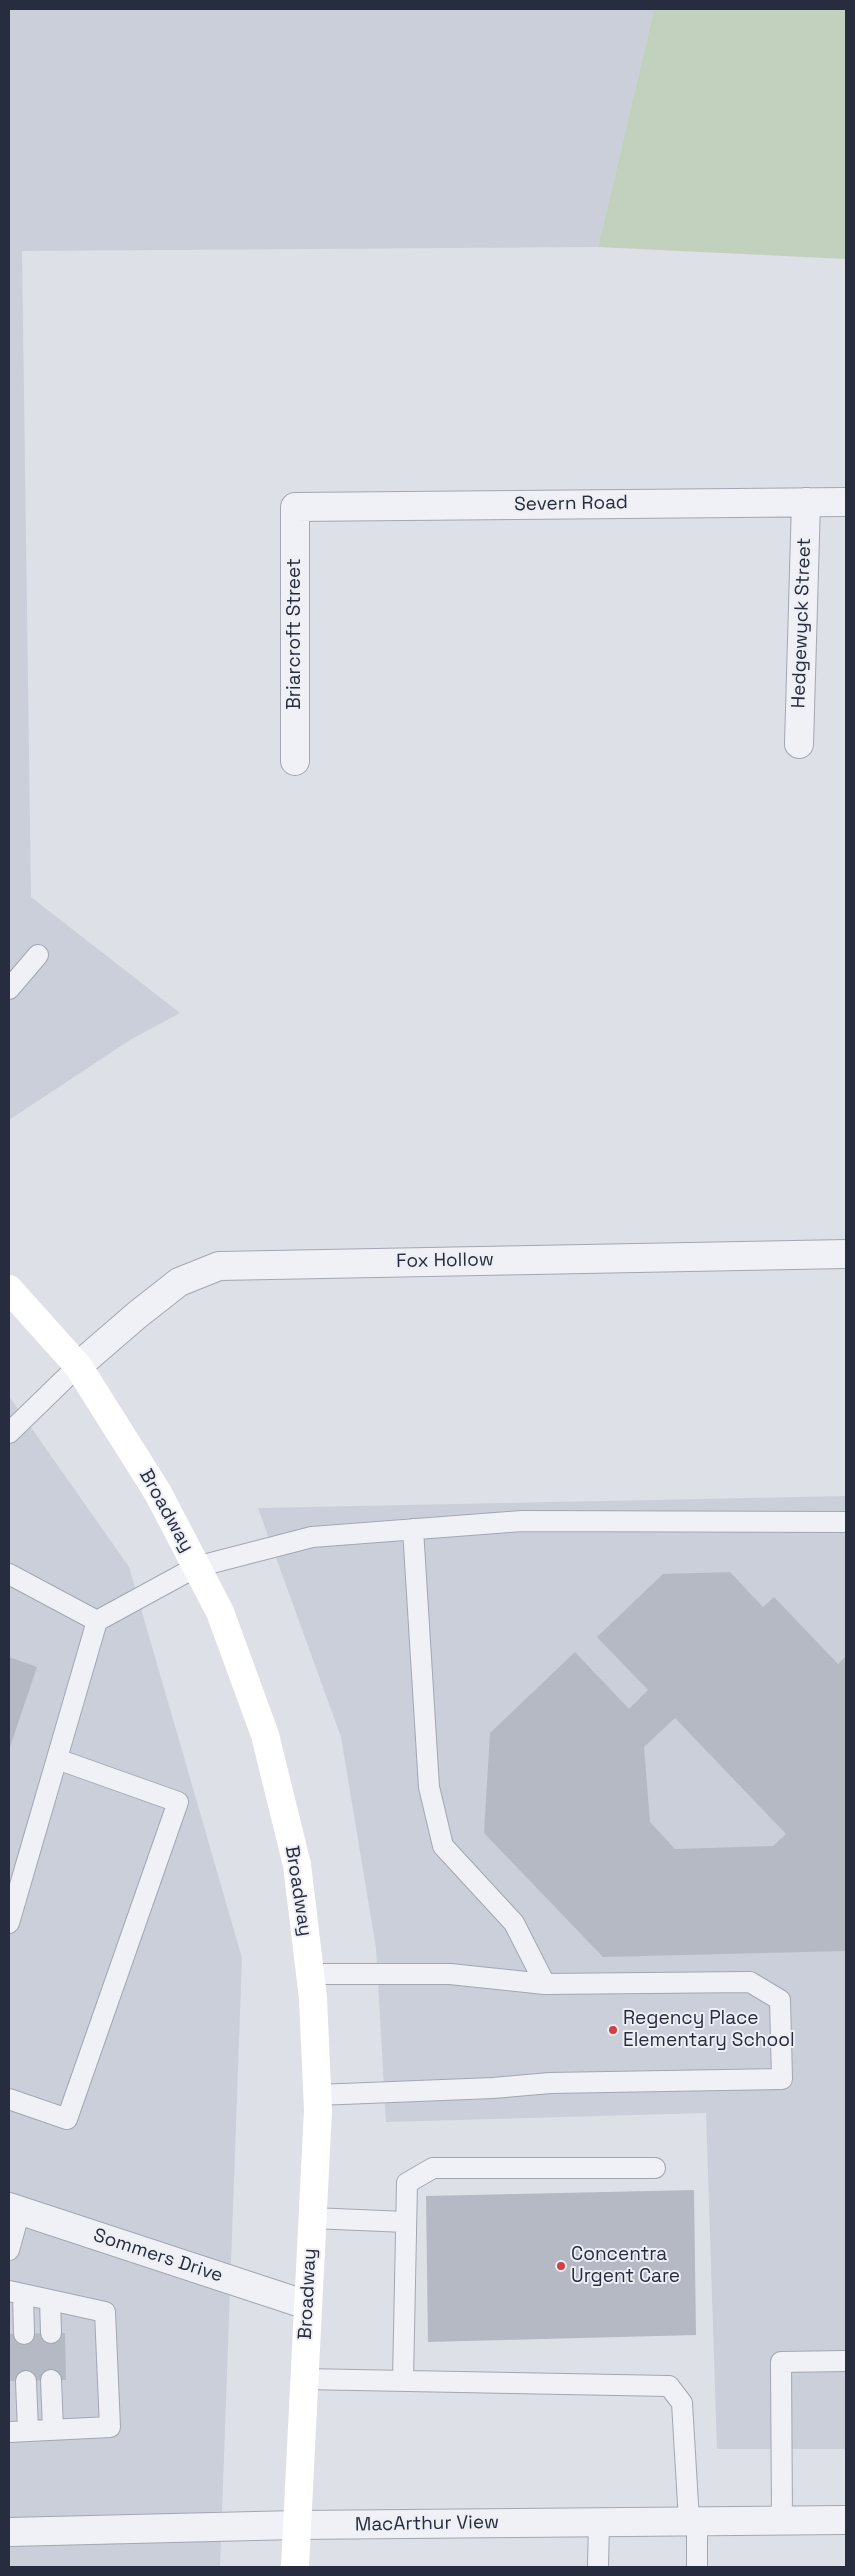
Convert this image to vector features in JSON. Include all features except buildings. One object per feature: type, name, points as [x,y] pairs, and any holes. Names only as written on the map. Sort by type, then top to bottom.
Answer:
[{"type":"main road","name":"Broadway","points":[[9,1289],[78,1366],[158,1493],[220,1612],[265,1735],[297,1865],[310,1974],[317,2095],[295,2567]]},
{"type":"street","name":"Hedgewyck Street","points":[[799,744],[806,502]]},
{"type":"street","name":"Severn Road","points":[[295,507],[846,502]]},
{"type":"street","name":"Briarcroft Street","points":[[295,507],[295,761]]},
{"type":"street","name":"Fox Hollow","points":[[78,1366],[136,1315],[179,1282],[219,1266],[846,1254]]},
{"type":"street","name":"Sommers Drive","points":[[14,2208],[307,2305]]},
{"type":"street","name":"MacArthur View","points":[[9,2532],[296,2525],[846,2520]]},
{"type":"lane","points":[[9,989],[38,955]]},
{"type":"lane","points":[[9,1432],[78,1366]]},
{"type":"lane","points":[[9,1923],[97,1621],[196,1567],[312,1537],[522,1521],[846,1522]]},
{"type":"lane","points":[[413,1529],[429,1787],[443,1846],[514,1923],[545,1984]]},
{"type":"lane","points":[[9,1574],[97,1621]]},
{"type":"lane","points":[[9,2099],[67,2119],[178,1802],[57,1759]]},
{"type":"lane","points":[[310,1974],[450,1974],[545,1984],[750,1982],[780,2000],[782,2079],[550,2083],[493,2088],[317,2095]]},
{"type":"lane","points":[[403,2381],[407,2182],[433,2168],[655,2168]]},
{"type":"lane","points":[[9,2250],[14,2208]]},
{"type":"lane","points":[[312,2218],[406,2222]]},
{"type":"lane","points":[[24,2334],[16,2293],[105,2312],[110,2427],[18,2431],[26,2381]]},
{"type":"lane","points":[[50,2300],[51,2333]]},
{"type":"lane","points":[[782,2520],[781,2362],[846,2361]]},
{"type":"lane","points":[[303,2379],[669,2386],[682,2403],[698,2567]]},
{"type":"lane","points":[[51,2380],[53,2429]]},
{"type":"lane","points":[[598,2567],[599,2522]]},
{"type":"shaded area","points":[[9,9],[654,9],[598,247],[22,251],[31,897],[180,1013],[130,1040],[9,1120]]},
{"type":"shaded area","points":[[9,1396],[129,1567],[242,1958],[220,2567],[9,2567]]},
{"type":"shaded area","name":"Regency Place Elementary School","points":[[846,1496],[846,2449],[717,2449],[706,2113],[386,2122],[376,1948],[341,1737],[258,1508]]},
{"type":"green space","points":[[654,9],[846,9],[846,259],[598,247]]},
{"type":"place","name":"Regency Place Elementary School","points":[[613,2030]]},
{"type":"place","name":"Concentra Urgent Care","points":[[561,2266]]}]
